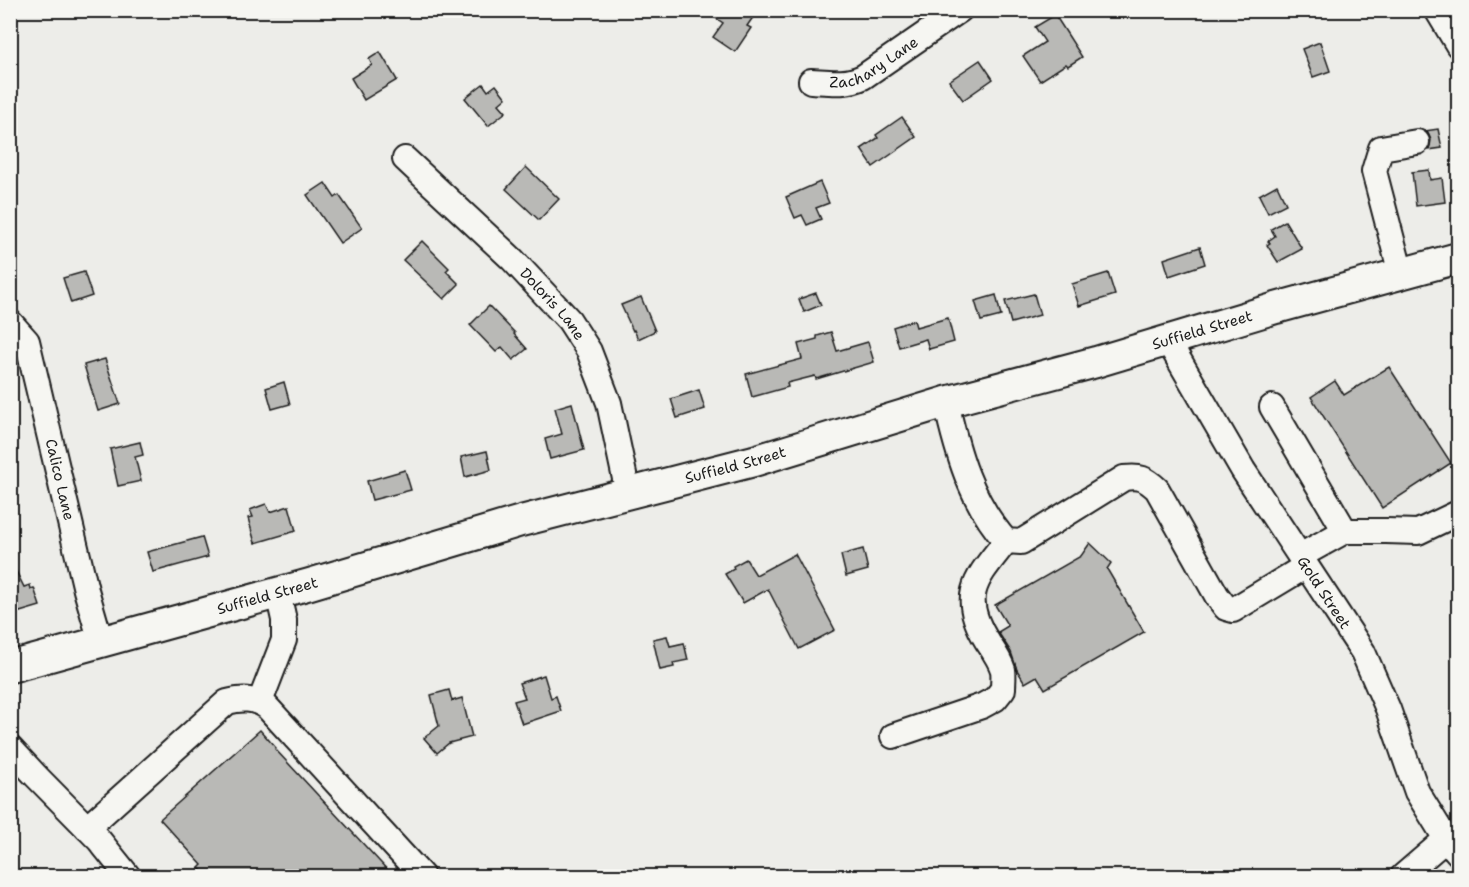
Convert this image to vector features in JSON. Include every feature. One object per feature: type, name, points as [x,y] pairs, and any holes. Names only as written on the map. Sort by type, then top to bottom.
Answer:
[{"type":"main road","name":"Suffield Street","points":[[10,667],[278,593],[521,520],[754,461],[946,402],[1096,362],[1276,308],[1458,258]]},
{"type":"street","name":"Zachary Lane","points":[[811,81],[844,82],[863,77],[960,10]]},
{"type":"street","points":[[1437,10],[1458,45]]},
{"type":"street","points":[[1401,274],[1374,171],[1381,148],[1417,142]]},
{"type":"street","name":"Doloris Lane","points":[[405,159],[512,259],[569,320],[589,351],[609,403],[628,493]]},
{"type":"street","name":"Calico Lane","points":[[10,322],[27,341],[86,590],[101,642]]},
{"type":"street","name":"Gold Street","points":[[1168,341],[1243,470],[1363,652],[1388,709],[1417,792],[1452,846]]},
{"type":"street","points":[[946,402],[968,481],[993,527],[1006,541],[1021,542],[1124,478],[1137,477],[1149,481],[1156,489],[1217,596],[1226,608],[1233,610],[1345,531],[1418,532],[1458,513]]},
{"type":"street","points":[[1272,407],[1345,531]]},
{"type":"street","points":[[893,736],[982,706],[994,699],[1003,689],[1003,671],[974,614],[973,592],[981,573],[1006,541]]},
{"type":"street","points":[[260,702],[284,640],[284,620],[278,593]]},
{"type":"street","points":[[87,828],[227,702],[252,699],[267,707],[422,876]]},
{"type":"street","points":[[10,748],[99,840],[128,876]]},
{"type":"street","points":[[1403,876],[1452,846]]},
{"type":"building","points":[[704,10],[758,10],[747,26],[751,28],[735,52],[713,37],[723,23]]},
{"type":"building","points":[[1055,15],[1082,57],[1068,66],[1066,64],[1040,81],[1023,56],[1045,42],[1035,27]]},
{"type":"building","points":[[1320,42],[1330,71],[1313,77],[1302,49]]},
{"type":"building","points":[[380,52],[397,80],[364,100],[351,78],[372,65],[369,59]]},
{"type":"building","points":[[980,60],[993,79],[963,100],[949,81]]},
{"type":"building","points":[[483,84],[488,91],[496,85],[506,98],[499,104],[506,112],[488,126],[465,98]]},
{"type":"building","points":[[902,117],[916,137],[873,167],[861,149],[878,138],[876,135]]},
{"type":"building","points":[[1438,129],[1442,148],[1428,150],[1431,140],[1425,131]]},
{"type":"building","points":[[526,167],[559,199],[539,220],[506,189]]},
{"type":"building","points":[[1429,170],[1430,180],[1442,178],[1445,202],[1416,206],[1412,172]]},
{"type":"building","points":[[820,182],[829,203],[816,208],[821,219],[807,225],[802,215],[795,218],[786,197]]},
{"type":"building","points":[[325,183],[335,198],[339,195],[362,228],[340,243],[307,195]]},
{"type":"building","points":[[1277,185],[1286,204],[1268,213],[1259,195]]},
{"type":"building","points":[[1285,221],[1302,249],[1278,262],[1267,245],[1270,243],[1268,241],[1275,236],[1271,229]]},
{"type":"building","points":[[422,241],[449,268],[446,271],[459,284],[444,299],[403,260]]},
{"type":"building","points":[[1200,247],[1205,264],[1169,276],[1164,259]]},
{"type":"building","points":[[84,272],[92,296],[71,303],[63,278]]},
{"type":"building","points":[[1108,273],[1115,295],[1079,306],[1072,284]]},
{"type":"building","points":[[816,293],[821,305],[804,312],[799,299]]},
{"type":"building","points":[[1034,294],[1040,315],[1011,323],[1005,301]]},
{"type":"building","points":[[996,295],[1001,316],[981,321],[975,301]]},
{"type":"building","points":[[641,297],[655,331],[638,339],[621,305]]},
{"type":"building","points":[[489,306],[527,349],[513,360],[502,347],[496,352],[470,325]]},
{"type":"building","points":[[948,318],[954,342],[929,349],[926,339],[899,347],[893,327],[914,320],[916,327]]},
{"type":"building","points":[[831,332],[837,351],[868,342],[874,362],[816,379],[815,376],[787,383],[788,387],[752,397],[746,374],[802,359],[798,344]]},
{"type":"building","points":[[105,359],[120,404],[98,411],[84,365]]},
{"type":"building","points":[[1389,367],[1451,463],[1382,508],[1311,397],[1335,381],[1344,395]]},
{"type":"building","points":[[284,382],[290,404],[272,409],[266,388]]},
{"type":"building","points":[[699,390],[705,409],[677,418],[671,399]]},
{"type":"building","points":[[572,403],[584,450],[550,459],[545,439],[562,434],[555,408]]},
{"type":"building","points":[[140,442],[143,455],[135,457],[141,481],[118,486],[110,449]]},
{"type":"building","points":[[487,451],[491,470],[465,477],[461,457]]},
{"type":"building","points":[[405,470],[411,490],[372,500],[367,481]]},
{"type":"building","points":[[266,504],[270,512],[289,506],[296,531],[255,543],[248,518],[253,517],[250,510]]},
{"type":"building","points":[[202,537],[208,557],[153,572],[147,552]]},
{"type":"building","points":[[1090,543],[1111,563],[1107,569],[1144,632],[1045,689],[1037,676],[1025,683],[1017,670],[1011,652],[998,632],[1008,626],[995,605],[1081,556]]},
{"type":"building","points":[[863,549],[868,570],[846,576],[841,555]]},
{"type":"building","points":[[795,554],[835,630],[799,649],[768,589],[743,603],[725,574],[734,569],[733,566],[746,559],[756,575]]},
{"type":"building","points":[[10,559],[24,587],[30,585],[31,589],[34,588],[40,606],[13,614],[10,606]]},
{"type":"building","points":[[667,636],[670,646],[684,643],[688,660],[673,663],[674,667],[660,670],[653,639]]},
{"type":"building","points":[[544,675],[551,698],[556,696],[561,711],[522,724],[514,701],[525,698],[519,683]]},
{"type":"building","points":[[449,690],[452,701],[462,698],[472,737],[449,743],[437,753],[424,738],[439,726],[431,695]]},
{"type":"building","points":[[260,730],[393,876],[207,876],[199,868],[202,865],[160,819]]}]
